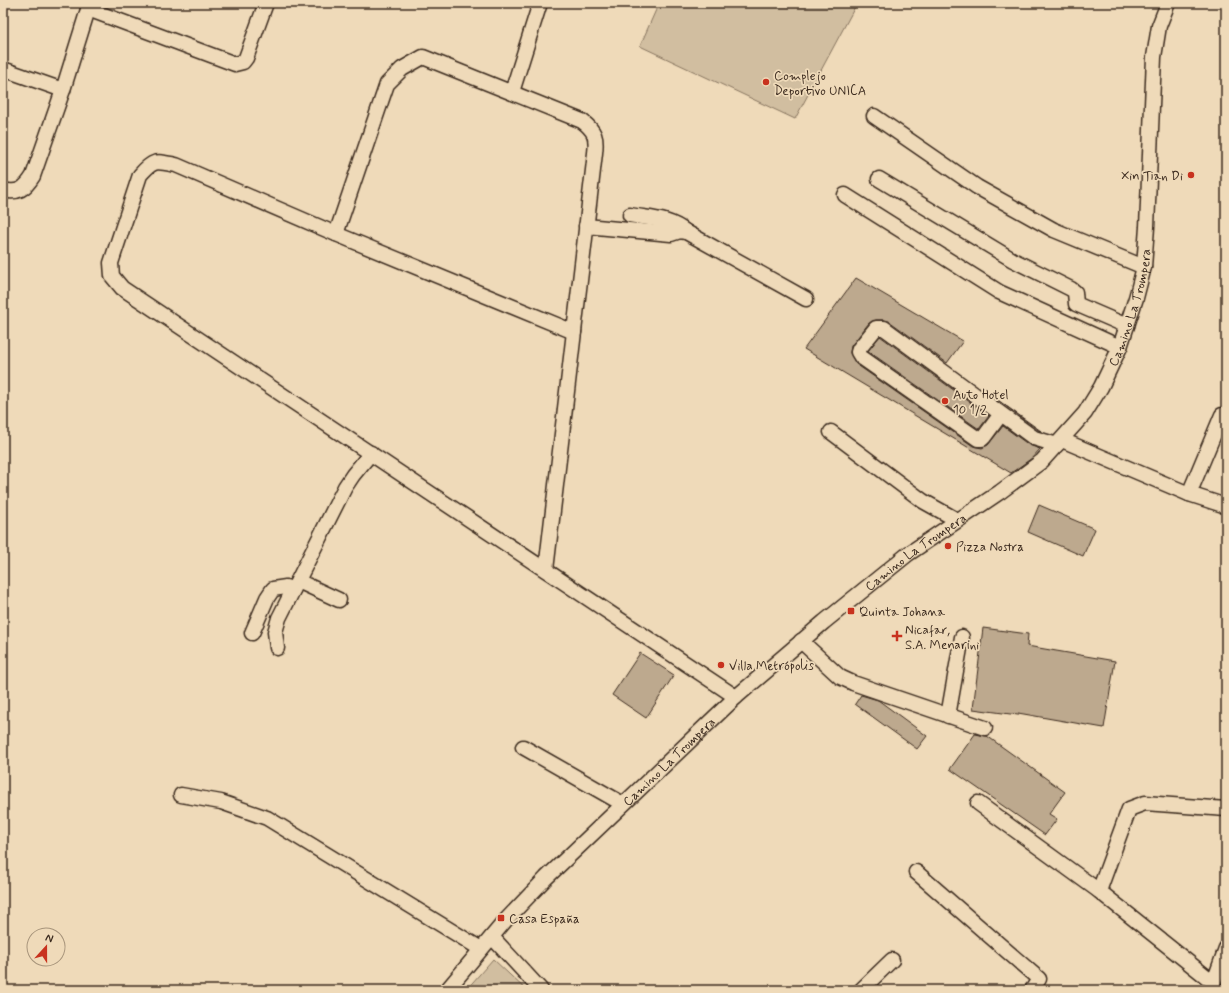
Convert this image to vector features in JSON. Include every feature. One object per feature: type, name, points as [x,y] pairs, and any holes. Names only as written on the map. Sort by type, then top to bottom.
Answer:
[{"type":"street","points":[[3,190],[18,191],[27,186],[33,176],[63,90],[89,6],[235,64],[243,62],[246,58],[266,3]]},
{"type":"street","points":[[512,92],[540,3]]},
{"type":"street","name":"Camino La Trompera","points":[[447,990],[481,949],[546,878],[736,697],[801,641],[908,554],[1000,492],[1042,461],[1060,443],[1085,413],[1101,387],[1120,347],[1136,298],[1144,267],[1154,57],[1159,26],[1167,4]]},
{"type":"street","points":[[336,234],[387,84],[402,69],[423,57],[582,121],[595,135],[595,153],[546,570]]},
{"type":"street","points":[[3,69],[63,90]]},
{"type":"street","points":[[874,116],[977,187],[1054,230],[1144,267]]},
{"type":"street","points":[[574,332],[336,234],[176,165],[160,161],[150,164],[140,175],[111,263],[112,276],[122,288],[736,697]]},
{"type":"street","points":[[879,179],[1013,260],[1071,289],[1075,292],[1076,304],[1127,326]]},
{"type":"street","points":[[844,195],[999,292],[1120,347]]},
{"type":"street","points":[[630,216],[669,221],[677,224],[686,232],[806,299]]},
{"type":"street","points":[[586,226],[671,234],[686,232]]},
{"type":"street","points":[[1001,414],[984,437],[982,439],[978,439],[861,357],[858,352],[859,349],[876,328],[884,328],[1034,438],[1060,443],[1189,494],[1226,506]]},
{"type":"street","points":[[1189,494],[1222,415],[1226,414]]},
{"type":"street","points":[[831,432],[923,501],[957,520]]},
{"type":"street","points":[[277,648],[275,632],[279,618],[345,487],[371,453]]},
{"type":"street","points":[[252,633],[267,598],[273,589],[295,585],[339,600]]},
{"type":"street","points":[[948,716],[962,637]]},
{"type":"street","points":[[801,641],[840,677],[875,692],[985,728]]},
{"type":"street","points":[[523,747],[624,804]]},
{"type":"street","points":[[180,794],[221,802],[267,818],[481,949]]},
{"type":"street","points":[[978,803],[1099,891],[1212,986],[1226,948]]},
{"type":"street","points":[[1099,891],[1129,809],[1145,803],[1226,809]]},
{"type":"street","points":[[916,872],[1039,979],[1032,990]]},
{"type":"street","points":[[492,937],[541,990]]},
{"type":"street","points":[[861,990],[892,960]]},
{"type":"shaded area","name":"Complejo Deportivo UNICA","points":[[659,3],[857,3],[795,119],[640,46]]},
{"type":"shaded area","points":[[493,959],[526,990],[466,990]]},
{"type":"building","points":[[856,278],[963,341],[947,363],[889,321],[876,320],[869,323],[851,346],[850,353],[856,364],[973,446],[982,448],[988,445],[1003,426],[1029,445],[1040,449],[1032,458],[1011,473],[804,349]]},
{"type":"building","points":[[880,336],[989,416],[979,429],[868,351]]},
{"type":"building","points":[[988,393],[1041,431],[1038,430]]},
{"type":"building","points":[[1039,505],[1095,529],[1083,556],[1028,532]]},
{"type":"building","points":[[983,628],[1028,634],[1027,646],[1115,661],[1104,728],[1018,713],[1018,715],[973,709]]},
{"type":"building","points":[[640,653],[674,675],[646,718],[612,695]]},
{"type":"building","points":[[861,695],[878,700],[927,736],[917,749],[855,704]]},
{"type":"building","points":[[975,734],[987,736],[1065,792],[1049,814],[1057,819],[1045,835],[950,769]]},
{"type":"place","name":"Complejo Deportivo UNICA","points":[[766,82]]},
{"type":"place","name":"Xin Tian Di","points":[[1191,175]]},
{"type":"place","name":"Auto Hotel 10 1/2","points":[[945,401]]},
{"type":"place","name":"Pizza Nostra","points":[[948,546]]},
{"type":"place","name":"Quinta Johana","points":[[851,611]]},
{"type":"place","name":"Nicafar, S.A. Menarini","points":[[897,636]]},
{"type":"place","name":"Villa Metrópolis","points":[[721,665]]},
{"type":"place","name":"Casa España","points":[[501,918]]}]
